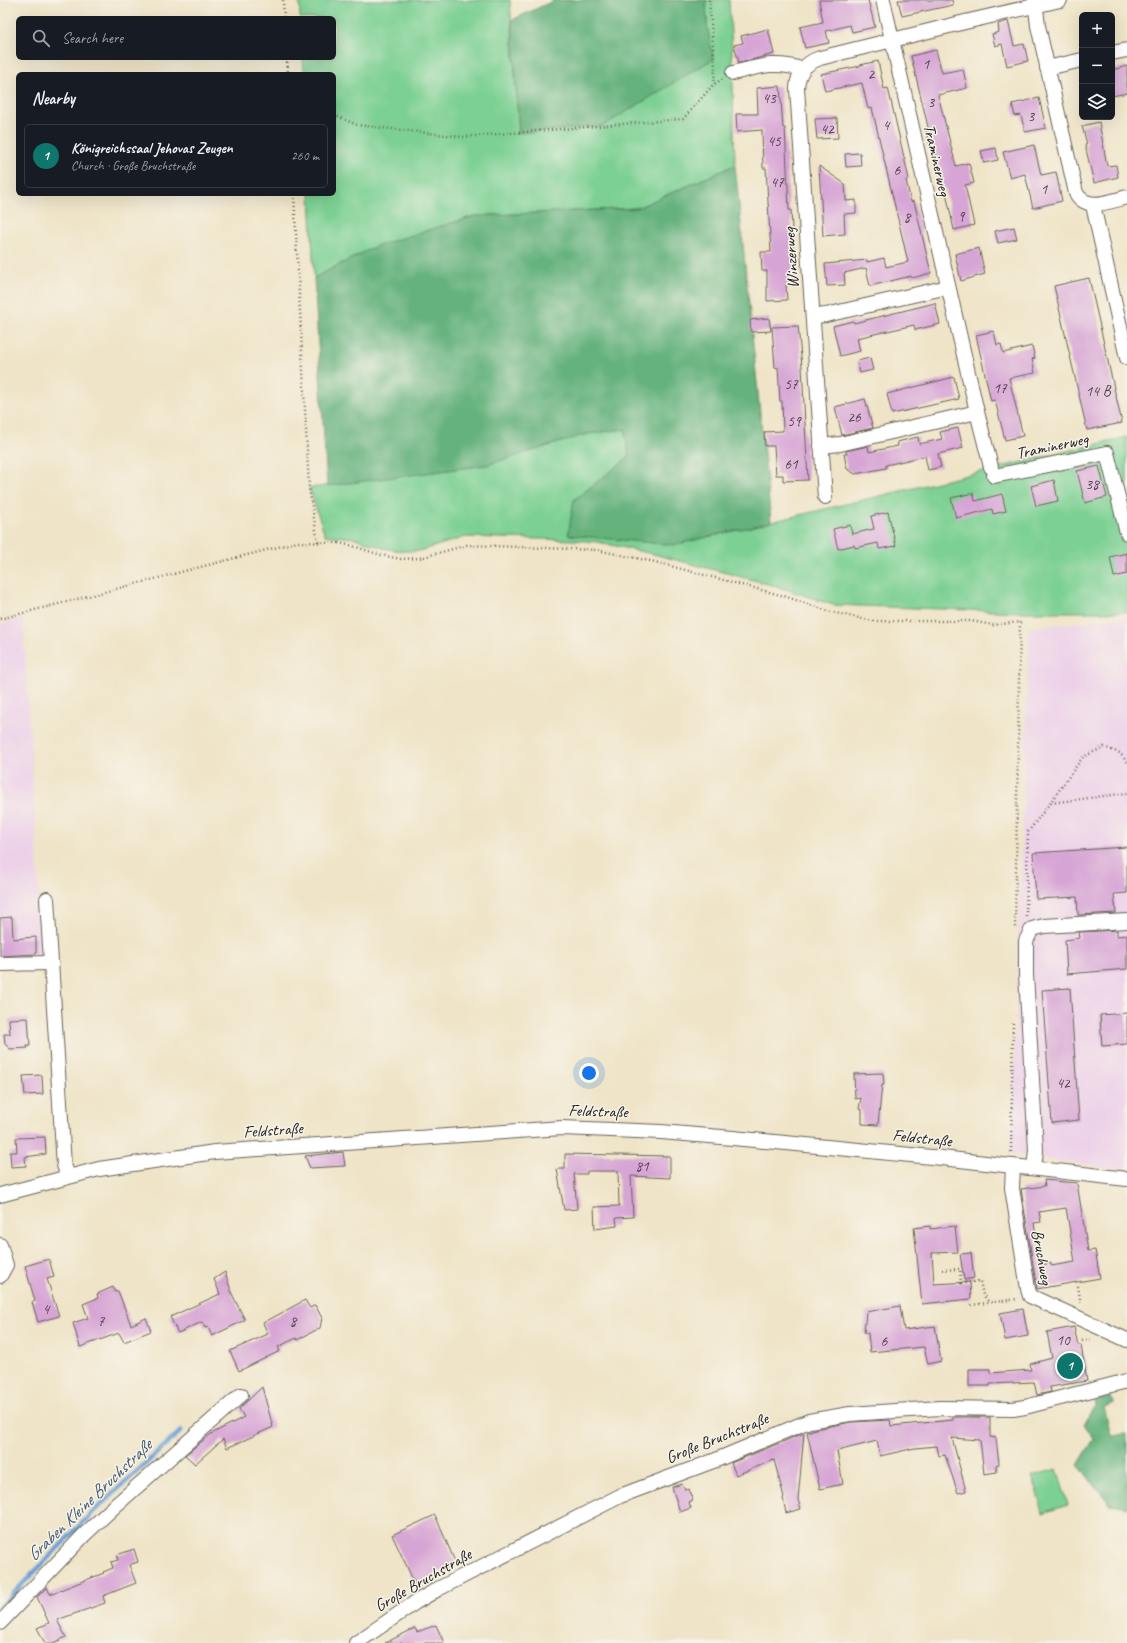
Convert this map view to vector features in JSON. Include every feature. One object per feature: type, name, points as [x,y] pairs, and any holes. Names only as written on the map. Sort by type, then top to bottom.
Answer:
[{"type":"street","name":"Traminerweg","points":[[883,0],[948,287],[992,471],[1107,453],[1127,533]]},
{"type":"street","points":[[733,73],[769,64],[784,64],[802,69],[812,60],[892,41],[1035,3],[1060,0]]},
{"type":"street","points":[[1035,3],[1038,26],[1047,68],[1076,193],[1080,200],[1093,205],[1127,197]]},
{"type":"street","points":[[1115,52],[1127,50]]},
{"type":"street","points":[[1047,68],[1079,61]]},
{"type":"street","name":"Winzerweg","points":[[802,69],[799,74],[797,88],[825,497]]},
{"type":"street","points":[[1093,205],[1127,358]]},
{"type":"street","points":[[813,316],[826,315],[948,287]]},
{"type":"street","points":[[822,446],[840,444],[977,412]]},
{"type":"street","points":[[47,899],[64,1165],[68,1176]]},
{"type":"street","points":[[1034,1168],[1036,1150],[1026,974],[1026,941],[1032,929],[1044,926],[1127,921]]},
{"type":"street","points":[[0,964],[51,963]]},
{"type":"street","name":"Feldstraße","points":[[0,1195],[68,1176],[104,1168],[215,1152],[562,1128],[661,1132],[920,1156],[1012,1160],[1034,1168],[1127,1179]]},
{"type":"street","name":"Bruchweg","points":[[1012,1160],[1012,1188],[1028,1289],[1036,1299],[1127,1340]]},
{"type":"street","points":[[0,1245],[6,1265],[0,1276]]},
{"type":"street","name":"Große Bruchstraße","points":[[356,1643],[416,1602],[438,1589],[593,1508],[620,1496],[716,1460],[809,1421],[850,1414],[940,1408],[1013,1409],[1127,1381]]},
{"type":"street","points":[[0,1623],[116,1505],[241,1395]]},
{"type":"path","points":[[283,0],[284,16]]},
{"type":"path","points":[[709,0],[715,66],[714,84]]},
{"type":"path","points":[[287,60],[288,72]]},
{"type":"path","points":[[336,116],[357,125],[463,136],[683,119],[714,84],[733,73]]},
{"type":"path","points":[[294,196],[309,488],[318,543]]},
{"type":"path","points":[[0,619],[297,542],[354,546],[381,555],[401,559],[420,558],[467,545],[597,550],[655,562],[733,584],[784,596],[831,612],[873,620],[971,620],[993,625],[1020,622],[1015,931]]},
{"type":"path","points":[[1026,918],[1028,832],[1083,757],[1104,747],[1120,753],[1127,762]]},
{"type":"path","points":[[1050,803],[1127,792]]},
{"type":"path","points":[[1012,1160],[1013,1019]]},
{"type":"path","points":[[942,1270],[960,1269],[961,1283],[980,1281],[983,1294],[989,1302]]},
{"type":"path","points":[[971,1305],[1022,1298],[1036,1299]]},
{"type":"shaded area","points":[[1127,617],[1127,1171],[1011,1154],[1029,628]]},
{"type":"shaded area","points":[[23,618],[43,955],[0,958],[0,624]]},
{"type":"green space","points":[[299,0],[510,0],[519,132],[707,24],[706,0],[729,0],[735,165],[637,208],[475,216],[376,246],[314,278],[310,196],[336,196],[336,72],[304,72],[303,60],[336,60],[336,16],[300,16]]},
{"type":"green space","points":[[555,0],[706,0],[707,24],[713,59],[603,126],[519,133],[512,20]]},
{"type":"green space","points":[[735,165],[771,522],[674,545],[568,535],[574,500],[629,457],[625,429],[587,434],[486,465],[327,486],[314,278],[376,246],[475,216],[637,208]]},
{"type":"green space","points":[[625,429],[629,457],[574,500],[674,545],[1127,437],[1127,612],[1021,612],[833,605],[776,586],[657,555],[598,542],[466,537],[419,551],[401,551],[383,548],[355,538],[325,535],[309,488],[486,465],[587,434]]},
{"type":"green space","points":[[1110,1397],[1115,1403],[1104,1407],[1111,1435],[1127,1434],[1127,1507],[1110,1504],[1078,1465],[1094,1439],[1084,1424],[1095,1406],[1094,1401]]},
{"type":"green space","points":[[1057,1469],[1068,1505],[1043,1513],[1032,1476]]},
{"type":"building","points":[[819,0],[868,0],[875,27],[852,32],[850,25],[826,31],[829,43],[805,48],[800,27],[823,22]]},
{"type":"building","points":[[898,0],[952,0],[953,5],[902,16]]},
{"type":"building","points":[[1008,21],[1014,46],[1024,44],[1028,61],[1007,66],[1002,44],[995,46],[992,34],[999,32],[998,24]]},
{"type":"building","points":[[768,29],[774,54],[739,63],[734,45],[743,43],[741,36]]},
{"type":"building","points":[[936,50],[942,73],[963,69],[967,88],[938,95],[956,166],[969,163],[974,183],[965,185],[974,225],[954,230],[945,188],[941,182],[943,179],[936,153],[932,154],[926,131],[929,131],[911,56]]},
{"type":"building","points":[[878,61],[884,89],[888,88],[909,179],[906,180],[911,202],[914,201],[931,273],[912,278],[911,276],[870,286],[866,268],[844,273],[845,285],[827,286],[825,264],[867,260],[867,262],[884,258],[886,267],[908,262],[872,108],[868,109],[862,83],[825,91],[821,74]]},
{"type":"building","points":[[1127,66],[1127,93],[1115,95],[1115,69]]},
{"type":"building","points":[[780,86],[783,128],[785,128],[789,210],[791,210],[795,285],[786,285],[787,300],[767,301],[767,271],[762,271],[761,252],[771,252],[766,168],[763,168],[762,130],[737,132],[736,114],[758,114],[757,88]]},
{"type":"building","points":[[1039,98],[1046,128],[1025,132],[1021,115],[1015,116],[1012,104]]},
{"type":"building","points":[[837,118],[838,138],[817,139],[815,119]]},
{"type":"building","points":[[1099,122],[1107,166],[1116,165],[1118,177],[1094,183],[1082,126]]},
{"type":"building","points":[[1034,145],[1041,175],[1056,172],[1062,201],[1033,208],[1025,174],[1010,178],[1003,152]]},
{"type":"building","points":[[996,148],[998,160],[984,163],[981,151]]},
{"type":"building","points":[[860,153],[861,166],[846,167],[845,154]]},
{"type":"building","points":[[819,166],[845,184],[846,201],[856,200],[856,213],[844,214],[845,234],[823,236]]},
{"type":"building","points":[[1014,227],[1017,239],[998,243],[995,231]]},
{"type":"building","points":[[979,248],[985,274],[961,281],[955,254]]},
{"type":"building","points":[[1089,278],[1122,423],[1087,430],[1054,286]]},
{"type":"building","points":[[935,303],[940,324],[915,330],[914,325],[857,338],[860,351],[840,356],[833,326],[853,321],[854,323]]},
{"type":"building","points":[[769,318],[771,331],[751,332],[750,320]]},
{"type":"building","points":[[798,326],[802,367],[808,480],[783,481],[783,475],[776,475],[774,446],[765,446],[764,432],[783,431],[782,401],[780,401],[778,367],[775,368],[772,327]]},
{"type":"building","points":[[994,331],[997,345],[1001,344],[1003,353],[1032,346],[1035,358],[1032,359],[1035,373],[1009,378],[1023,436],[1005,440],[995,400],[991,401],[976,335]]},
{"type":"building","points":[[870,358],[873,370],[860,373],[857,361]]},
{"type":"building","points":[[954,377],[959,399],[892,414],[887,394]]},
{"type":"building","points":[[865,399],[873,428],[842,435],[835,407]]},
{"type":"building","points":[[958,428],[963,448],[938,454],[941,467],[928,470],[925,456],[886,465],[886,468],[855,474],[847,469],[844,454],[847,454],[846,451],[868,446],[869,452],[898,446],[897,442],[918,437],[919,444],[942,439],[940,432]]},
{"type":"building","points":[[1099,466],[1107,497],[1085,503],[1077,471]]},
{"type":"building","points":[[1054,480],[1058,501],[1036,506],[1031,486]]},
{"type":"building","points":[[973,493],[975,501],[1002,494],[1006,511],[993,514],[992,509],[956,518],[951,498]]},
{"type":"building","points":[[888,512],[896,546],[879,549],[878,543],[855,548],[854,545],[838,549],[833,529],[850,525],[852,534],[874,529],[871,516]]},
{"type":"building","points":[[1127,553],[1127,574],[1114,577],[1110,557]]},
{"type":"building","points":[[1127,847],[1127,893],[1114,894],[1116,913],[1078,915],[1077,897],[1036,899],[1033,853]]},
{"type":"building","points":[[12,917],[13,939],[36,937],[36,954],[0,956],[0,918]]},
{"type":"building","points":[[1117,930],[1117,936],[1127,935],[1127,969],[1067,974],[1065,940],[1080,938],[1079,932]]},
{"type":"building","points":[[1070,988],[1079,1120],[1052,1123],[1042,990]]},
{"type":"building","points":[[1127,1013],[1127,1044],[1102,1046],[1100,1015]]},
{"type":"building","points":[[28,1018],[30,1046],[27,1046],[28,1048],[10,1049],[5,1044],[4,1034],[10,1034],[9,1019]]},
{"type":"building","points":[[883,1073],[884,1085],[882,1085],[878,1125],[862,1124],[862,1110],[859,1109],[861,1098],[855,1099],[854,1074]]},
{"type":"building","points":[[42,1075],[43,1094],[25,1095],[23,1076]]},
{"type":"building","points":[[45,1137],[46,1154],[25,1157],[26,1166],[11,1167],[10,1152],[17,1152],[16,1138]]},
{"type":"building","points":[[343,1152],[345,1166],[310,1168],[305,1156]]},
{"type":"building","points":[[565,1154],[670,1156],[670,1178],[631,1176],[633,1217],[616,1218],[617,1226],[595,1229],[594,1207],[619,1206],[618,1171],[587,1171],[587,1174],[574,1174],[577,1209],[564,1210],[557,1169],[565,1169]]},
{"type":"building","points":[[1044,1180],[1077,1183],[1088,1251],[1095,1250],[1100,1278],[1037,1289],[1021,1189],[1045,1186]],"holes":[[[1066,1208],[1075,1262],[1051,1266],[1051,1263],[1041,1265],[1034,1223],[1041,1222],[1039,1212]]]},
{"type":"building","points":[[930,1226],[930,1229],[955,1226],[958,1252],[932,1253],[934,1284],[970,1282],[971,1299],[922,1304],[914,1228]]},
{"type":"building","points":[[971,1253],[974,1278],[964,1280],[960,1254]]},
{"type":"building","points":[[49,1259],[54,1277],[47,1279],[59,1316],[38,1322],[32,1302],[35,1301],[25,1266]]},
{"type":"building","points":[[225,1272],[232,1294],[245,1320],[212,1336],[208,1327],[205,1328],[202,1322],[178,1333],[170,1317],[220,1294],[214,1279]]},
{"type":"building","points":[[113,1287],[115,1292],[118,1291],[131,1325],[146,1318],[151,1331],[124,1342],[119,1333],[80,1347],[73,1323],[88,1318],[83,1304],[98,1298],[97,1294]]},
{"type":"building","points":[[305,1300],[310,1308],[315,1305],[322,1318],[320,1328],[297,1340],[296,1338],[278,1347],[280,1351],[239,1371],[230,1351],[268,1334],[263,1323]]},
{"type":"building","points":[[900,1306],[904,1330],[935,1326],[941,1361],[928,1364],[924,1347],[870,1352],[868,1333],[864,1333],[866,1312]]},
{"type":"building","points":[[1023,1309],[1028,1336],[1005,1340],[1000,1313]]},
{"type":"building","points":[[1074,1327],[1078,1345],[1081,1345],[1087,1381],[1050,1387],[1051,1392],[1037,1395],[1034,1382],[990,1384],[990,1386],[969,1386],[969,1369],[990,1369],[990,1373],[1031,1370],[1030,1364],[1052,1358],[1047,1332]]},
{"type":"building","points":[[262,1387],[273,1427],[227,1448],[223,1439],[195,1464],[185,1455],[211,1434],[244,1417],[239,1409]]},
{"type":"building","points":[[953,1417],[990,1417],[990,1437],[996,1438],[999,1464],[996,1465],[997,1472],[984,1474],[980,1440],[952,1438],[966,1491],[958,1493],[945,1455],[939,1456],[937,1446],[915,1448],[880,1456],[877,1441],[837,1451],[843,1484],[820,1489],[807,1432],[851,1422],[890,1420],[891,1426],[953,1420]]},
{"type":"building","points":[[804,1433],[798,1500],[801,1509],[786,1513],[784,1497],[774,1460],[736,1475],[731,1463]]},
{"type":"building","points":[[682,1484],[685,1490],[689,1489],[693,1500],[689,1502],[691,1508],[680,1512],[672,1487]]},
{"type":"building","points":[[435,1515],[456,1564],[415,1584],[392,1535]]},
{"type":"building","points":[[134,1549],[138,1562],[129,1565],[136,1583],[103,1596],[105,1603],[57,1620],[66,1637],[53,1643],[45,1643],[37,1628],[49,1623],[37,1597],[47,1587],[50,1594],[104,1573],[103,1572],[113,1568],[111,1562],[118,1560],[117,1555]]},
{"type":"building","points":[[436,1625],[444,1643],[385,1643],[415,1628],[417,1632]]},
{"type":"waterway","name":"Graben Kleine Bruchstraße","points":[[0,1607],[96,1509],[181,1431]]},
{"type":"place","name":"Königreichssaal Jehovas Zeugen","points":[[1070,1366]]}]
